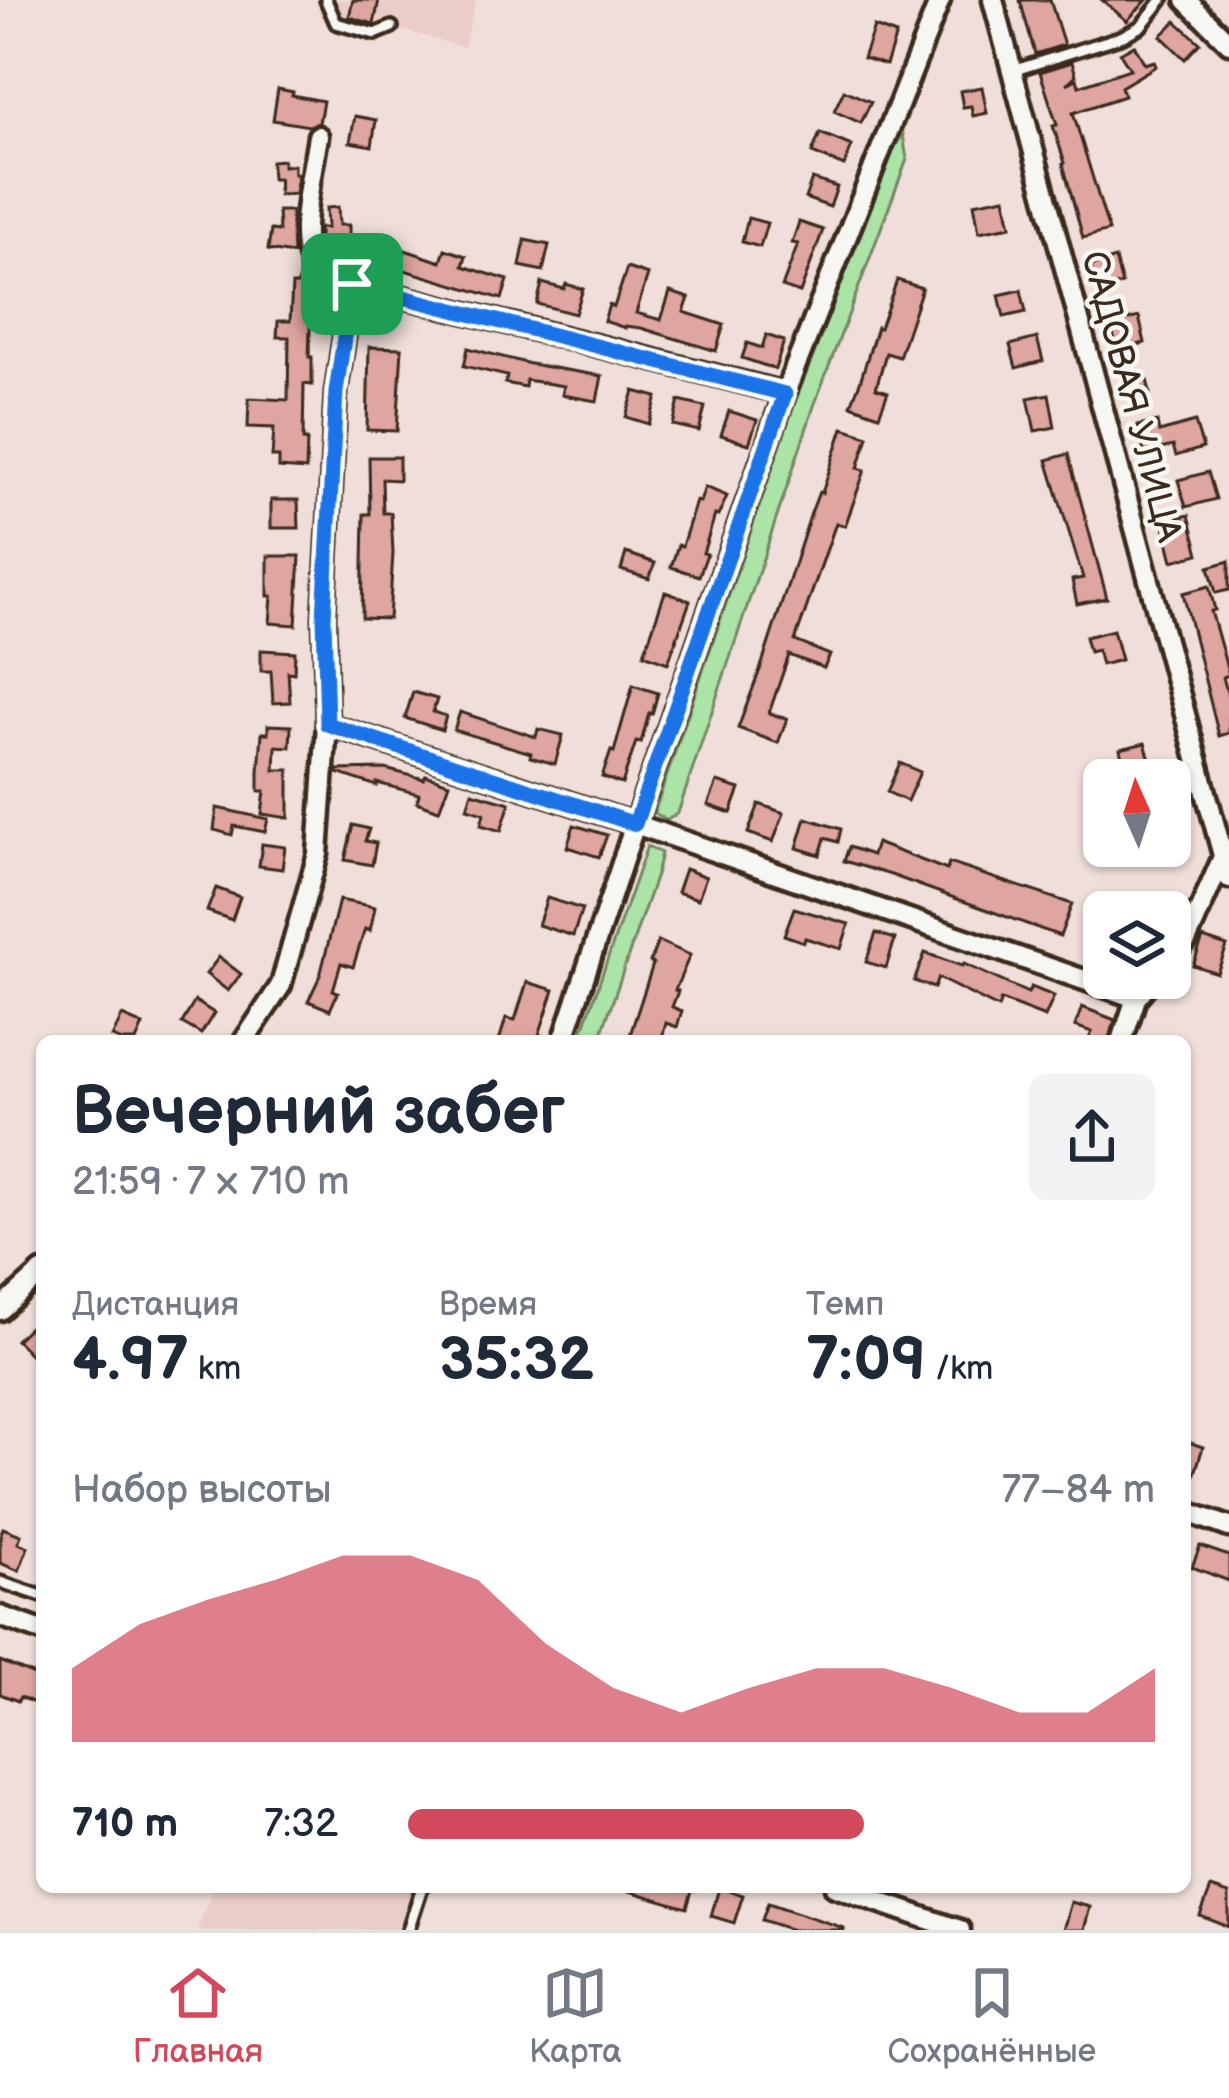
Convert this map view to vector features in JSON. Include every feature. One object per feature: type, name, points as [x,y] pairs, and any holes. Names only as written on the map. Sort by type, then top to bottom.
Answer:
[{"type":"street","points":[[565,1035],[785,394],[940,0]]},
{"type":"street","name":"САДОВАЯ УЛИЦА","points":[[993,0],[1229,878]]},
{"type":"street","points":[[1186,0],[1229,44]]},
{"type":"street","points":[[318,136],[304,231],[306,257],[317,269],[352,284],[785,394]]},
{"type":"street","points":[[248,1035],[281,985],[318,854],[327,724],[324,618],[336,392],[352,284]]},
{"type":"street","points":[[327,724],[635,824],[1083,980]]},
{"type":"street","points":[[1191,930],[1223,857]]},
{"type":"street","points":[[1124,1035],[1136,999]]},
{"type":"street","points":[[0,1310],[36,1277]]},
{"type":"street","points":[[1191,1512],[1229,1527]]},
{"type":"street","points":[[0,1616],[36,1629]]},
{"type":"street","points":[[853,1893],[960,1930]]},
{"type":"lane","points":[[326,0],[336,23],[375,34],[392,27]]},
{"type":"lane","points":[[1012,70],[1123,36],[1141,26],[1162,0]]},
{"type":"lane","points":[[0,1582],[36,1594]]},
{"type":"lane","points":[[408,1930],[420,1893]]},
{"type":"shaded area","points":[[322,0],[476,0],[464,47],[398,29],[381,42],[333,29],[319,14]]},
{"type":"shaded area","points":[[211,1893],[412,1893],[401,1930],[197,1930]]},
{"type":"green space","points":[[903,135],[907,159],[814,406],[678,813],[667,820],[654,813],[796,400]]},
{"type":"green space","points":[[647,846],[661,853],[656,875],[601,1035],[581,1035]]},
{"type":"building","points":[[353,0],[379,0],[374,24],[349,17]]},
{"type":"building","points":[[1020,0],[1050,0],[1064,45],[1035,54]]},
{"type":"building","points":[[1102,0],[1147,0],[1127,21]]},
{"type":"building","points":[[1176,21],[1200,43],[1185,59],[1161,36]]},
{"type":"building","points":[[874,27],[896,35],[886,65],[863,58]]},
{"type":"building","points":[[1134,45],[1145,64],[1154,61],[1156,66],[1121,87],[1124,96],[1073,113],[1109,231],[1083,238],[1040,72],[1072,62],[1076,75],[1067,84],[1077,79],[1079,86],[1130,69],[1120,53]]},
{"type":"building","points":[[982,87],[987,113],[973,116],[971,106],[963,107],[960,91]]},
{"type":"building","points":[[278,89],[323,101],[319,123],[309,126],[273,120]]},
{"type":"building","points":[[844,90],[871,102],[861,123],[834,111]]},
{"type":"building","points":[[355,116],[376,120],[372,146],[350,142]]},
{"type":"building","points":[[820,133],[852,146],[844,166],[812,153]]},
{"type":"building","points":[[283,160],[283,166],[294,165],[294,174],[298,174],[295,194],[279,195],[279,179],[272,179],[271,161]]},
{"type":"building","points":[[812,179],[837,187],[830,207],[805,198]]},
{"type":"building","points":[[1005,197],[1011,226],[979,232],[974,203]]},
{"type":"building","points":[[338,207],[339,225],[349,225],[349,259],[325,259],[319,228],[327,228],[326,208]]},
{"type":"building","points":[[278,211],[291,211],[293,254],[268,250],[271,230],[279,231]]},
{"type":"building","points":[[748,218],[767,223],[760,247],[742,242]]},
{"type":"building","points":[[799,222],[823,230],[800,293],[782,287],[798,244],[792,243]]},
{"type":"building","points":[[525,240],[549,245],[543,271],[520,266]]},
{"type":"building","points":[[372,247],[403,257],[405,250],[441,262],[445,249],[466,256],[463,266],[508,280],[502,299],[367,262]]},
{"type":"building","points":[[1115,259],[1122,284],[1097,291],[1091,266]]},
{"type":"building","points":[[627,268],[648,275],[636,313],[661,320],[670,292],[689,298],[684,312],[724,325],[716,351],[604,321],[609,305],[614,307]]},
{"type":"building","points":[[299,278],[323,288],[322,307],[311,306],[312,385],[304,384],[306,470],[279,468],[279,457],[272,457],[274,428],[248,427],[249,398],[288,400],[289,337],[277,337],[278,321],[290,321],[292,285],[298,285]]},
{"type":"building","points":[[897,280],[922,288],[899,357],[886,353],[876,388],[888,392],[879,415],[851,405]]},
{"type":"building","points":[[542,283],[583,289],[575,314],[537,304]]},
{"type":"building","points":[[1021,290],[1026,312],[1004,317],[999,295]]},
{"type":"building","points":[[1139,317],[1145,343],[1117,350],[1111,324]]},
{"type":"building","points":[[766,335],[784,341],[775,369],[742,358],[747,343],[762,348]]},
{"type":"building","points":[[1037,338],[1043,361],[1016,368],[1010,345]]},
{"type":"building","points":[[369,347],[402,348],[397,431],[367,430]]},
{"type":"building","points":[[468,348],[602,376],[597,401],[562,395],[564,386],[526,380],[525,387],[505,383],[507,376],[464,366]]},
{"type":"building","points":[[1146,375],[1150,393],[1126,398],[1123,379]]},
{"type":"building","points":[[634,391],[657,397],[649,424],[626,417]]},
{"type":"building","points":[[1049,394],[1055,427],[1035,431],[1028,398]]},
{"type":"building","points":[[679,401],[705,407],[699,431],[673,425]]},
{"type":"building","points":[[729,411],[757,420],[749,444],[721,435]]},
{"type":"building","points":[[1157,422],[1159,432],[1195,422],[1203,448],[1176,456],[1173,446],[1144,453],[1138,426]]},
{"type":"building","points":[[843,428],[868,436],[858,468],[865,470],[845,526],[836,523],[795,641],[830,655],[824,668],[789,655],[769,713],[787,719],[778,743],[738,728]]},
{"type":"building","points":[[1068,454],[1107,598],[1077,604],[1072,580],[1083,578],[1047,460]]},
{"type":"building","points":[[369,457],[399,457],[399,480],[382,479],[383,513],[391,513],[393,553],[389,619],[362,618]]},
{"type":"building","points":[[1208,472],[1216,499],[1186,507],[1178,480]]},
{"type":"building","points":[[705,487],[727,496],[715,515],[699,576],[671,567]]},
{"type":"building","points":[[271,500],[298,500],[299,528],[271,528]]},
{"type":"building","points":[[1189,515],[1199,554],[1173,561],[1163,521]]},
{"type":"building","points":[[626,553],[655,563],[649,579],[621,570]]},
{"type":"building","points":[[268,556],[300,556],[296,625],[270,623]]},
{"type":"building","points":[[1229,561],[1229,590],[1216,593],[1209,567]]},
{"type":"building","points":[[1209,586],[1229,675],[1223,677],[1229,699],[1229,733],[1219,736],[1183,593]]},
{"type":"building","points":[[665,592],[690,601],[668,663],[644,654]]},
{"type":"building","points":[[1113,630],[1121,660],[1101,665],[1097,650],[1089,652],[1085,637]]},
{"type":"building","points":[[261,650],[295,652],[294,673],[288,672],[290,702],[273,703],[271,671],[261,671]]},
{"type":"building","points":[[633,685],[658,693],[622,784],[602,777]]},
{"type":"building","points":[[413,692],[437,699],[433,712],[446,716],[442,730],[405,718]]},
{"type":"building","points":[[460,712],[536,737],[538,729],[563,735],[555,764],[454,730]]},
{"type":"building","points":[[268,725],[291,726],[290,747],[276,746],[275,770],[289,770],[289,818],[262,814],[265,791],[259,791],[259,771],[262,733],[268,733]]},
{"type":"building","points":[[1145,743],[1150,759],[1122,759],[1120,749]]},
{"type":"building","points":[[900,763],[920,772],[907,801],[887,792]]},
{"type":"building","points":[[385,769],[449,783],[439,810],[417,802],[419,794],[337,773]]},
{"type":"building","points":[[717,782],[740,789],[731,813],[708,805]]},
{"type":"building","points":[[472,792],[510,803],[501,831],[481,825],[484,813],[467,808]]},
{"type":"building","points":[[759,804],[784,813],[773,842],[748,833]]},
{"type":"building","points":[[217,808],[268,819],[265,832],[234,826],[232,835],[214,830]]},
{"type":"building","points":[[806,818],[841,829],[838,842],[825,838],[820,855],[797,848]]},
{"type":"building","points":[[353,825],[369,829],[365,841],[376,843],[372,865],[345,860]]},
{"type":"building","points":[[574,825],[607,835],[599,857],[567,847]]},
{"type":"building","points":[[876,843],[947,870],[949,863],[1072,904],[1060,936],[844,861],[849,847],[872,855]]},
{"type":"building","points":[[262,844],[285,847],[282,869],[259,866]]},
{"type":"building","points":[[685,869],[706,877],[698,899],[677,892]]},
{"type":"building","points":[[216,888],[240,897],[232,920],[207,911]]},
{"type":"building","points":[[547,898],[582,909],[573,936],[538,925]]},
{"type":"building","points":[[339,900],[375,907],[353,967],[341,963],[333,990],[338,992],[330,1010],[308,1001],[320,976]]},
{"type":"building","points":[[794,908],[849,924],[841,949],[784,935]]},
{"type":"building","points":[[876,933],[895,939],[886,968],[866,962]]},
{"type":"building","points":[[1203,938],[1227,946],[1217,973],[1193,965]]},
{"type":"building","points":[[658,941],[690,955],[672,1007],[682,1011],[677,1027],[666,1023],[663,1035],[630,1035],[653,964]]},
{"type":"building","points":[[925,953],[964,964],[1028,993],[1031,987],[1054,996],[1045,1017],[1001,1000],[998,1008],[938,978],[934,988],[914,981]]},
{"type":"building","points":[[219,957],[241,974],[228,991],[206,974]]},
{"type":"building","points":[[527,982],[554,990],[539,1035],[501,1035],[506,1018],[515,1020]]},
{"type":"building","points":[[195,1001],[214,1013],[201,1034],[182,1023]]},
{"type":"building","points":[[1082,1007],[1115,1020],[1111,1035],[1091,1035],[1075,1026]]},
{"type":"building","points":[[122,1016],[143,1025],[139,1035],[113,1035]]},
{"type":"building","points":[[36,1321],[35,1359],[16,1340]]},
{"type":"building","points":[[1191,1443],[1203,1447],[1191,1486]]},
{"type":"building","points":[[3,1528],[21,1535],[18,1543],[28,1547],[19,1571],[0,1563]]},
{"type":"building","points":[[1200,1546],[1229,1556],[1229,1581],[1192,1567]]},
{"type":"building","points":[[0,1661],[36,1676],[36,1704],[0,1694]]},
{"type":"building","points":[[1211,1888],[1229,1894],[1229,1927],[1200,1916]]},
{"type":"building","points":[[636,1893],[691,1893],[687,1908]]},
{"type":"building","points":[[718,1893],[743,1895],[734,1923],[711,1916]]},
{"type":"building","points":[[1071,1902],[1090,1907],[1084,1930],[1063,1930]]},
{"type":"building","points":[[768,1903],[844,1930],[793,1930],[762,1920]]},
{"type":"route","points":[[352,284],[785,394],[635,824],[327,724],[324,618],[336,392],[352,284]]}]
